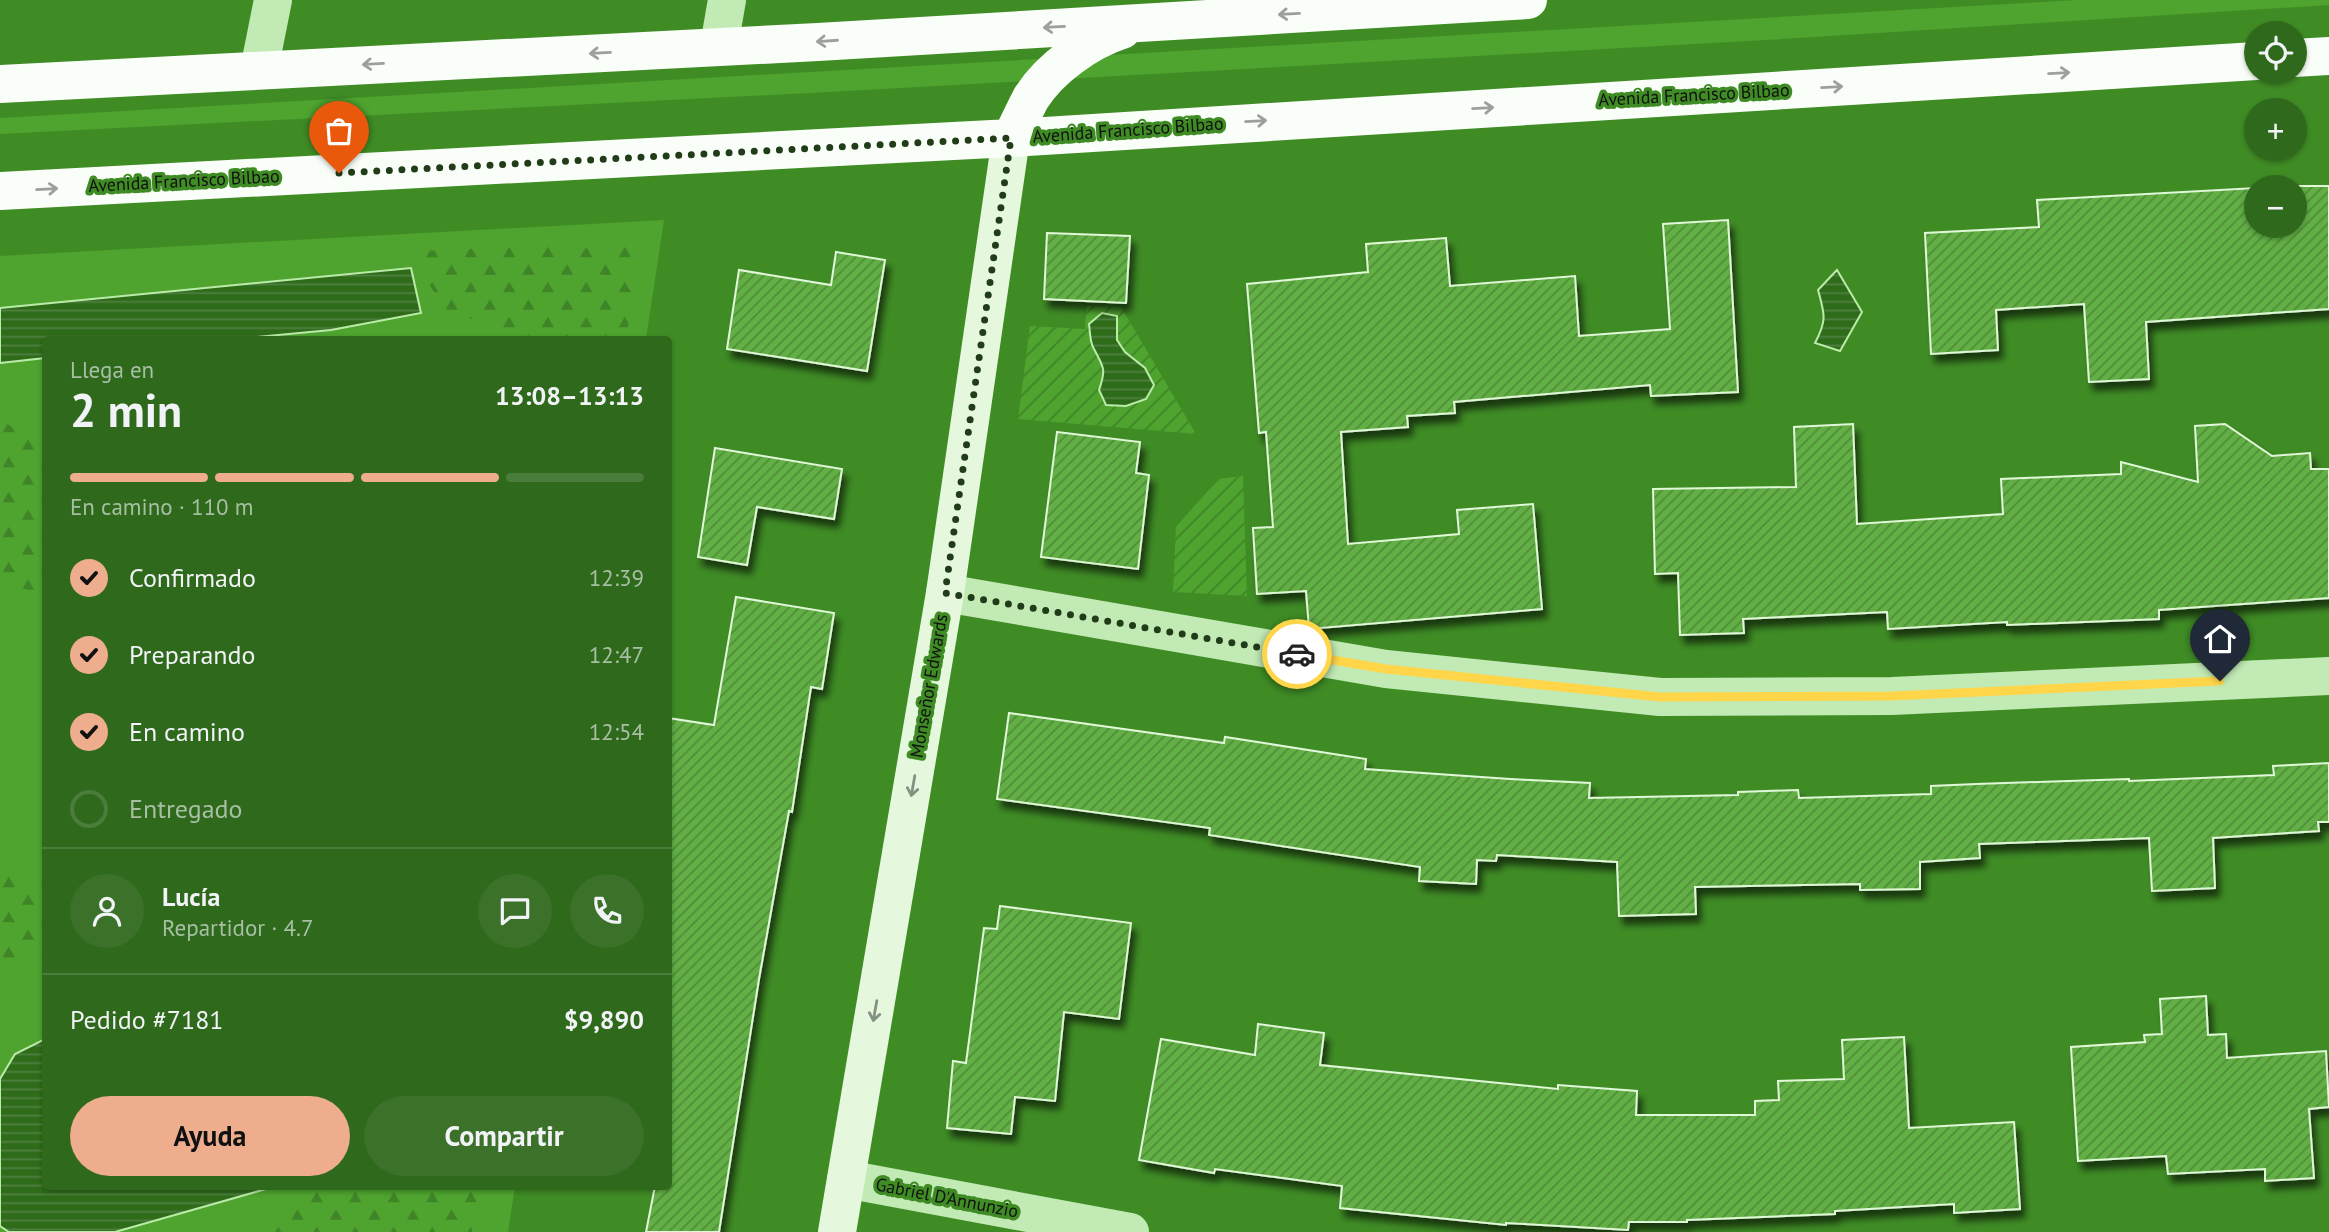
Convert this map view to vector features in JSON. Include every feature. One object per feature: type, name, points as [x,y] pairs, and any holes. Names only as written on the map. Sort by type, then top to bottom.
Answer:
[{"type":"main road","points":[[0,84],[1528,0]]},
{"type":"main road","points":[[1011,138],[1032,96],[1064,62],[1102,36],[1147,22]]},
{"type":"main road","points":[[2307,57],[2329,56]]},
{"type":"main road","name":"Avenida Francisco Bilbao","points":[[0,191],[1011,138],[2244,62]]},
{"type":"street","points":[[259,70],[273,0]]},
{"type":"street","points":[[719,46],[727,0]]},
{"type":"street","name":"Monseñor Edwards","points":[[837,1232],[945,593],[1011,138]]},
{"type":"street","points":[[945,593],[1386,669],[1660,697],[1892,696],[2329,676]]},
{"type":"street","name":"Gabriel D'Annunzio","points":[[846,1179],[1130,1232]]},
{"type":"green space","points":[[2078,0],[2329,0],[2329,5],[1766,40],[810,93],[0,134],[0,118]]},
{"type":"green space","points":[[664,220],[646,336],[42,336],[42,1190],[515,1190],[508,1232],[0,1232],[0,256]]},
{"type":"green space","points":[[643,241],[627,336],[520,336],[504,328],[449,313],[430,286],[421,251]]},
{"type":"green space","points":[[1087,306],[1121,307],[1196,434],[1018,419],[1030,326],[1085,329]]},
{"type":"green space","points":[[0,419],[42,447],[42,596],[0,579]]},
{"type":"green space","points":[[1243,476],[1247,596],[1173,592],[1176,527],[1218,479]]},
{"type":"green space","points":[[0,871],[42,877],[42,954],[39,959],[0,971]]},
{"type":"green space","points":[[321,1190],[479,1190],[472,1232],[246,1232]]},
{"type":"shaded area","points":[[411,268],[421,313],[331,330],[267,336],[42,336],[42,358],[0,363],[0,308]]},
{"type":"shaded area","points":[[1837,270],[1862,312],[1840,351],[1815,343],[1824,317],[1818,290]]},
{"type":"shaded area","points":[[1102,313],[1117,316],[1117,340],[1125,352],[1145,368],[1154,385],[1146,399],[1126,406],[1106,405],[1099,390],[1103,367],[1092,345],[1089,324]]},
{"type":"shaded area","points":[[42,1040],[42,1190],[262,1190],[115,1232],[9,1232],[0,1226],[0,1079],[15,1054]]},
{"type":"building","points":[[2307,186],[2329,186],[2329,309],[2146,322],[2149,379],[2089,382],[2084,304],[1996,310],[1998,350],[1931,354],[1925,233],[2039,227],[2037,200],[2244,189],[2244,238],[2307,238]]},
{"type":"building","points":[[1728,220],[1738,392],[1651,396],[1650,385],[1454,402],[1455,413],[1407,416],[1408,427],[1341,432],[1348,544],[1459,534],[1457,510],[1533,504],[1542,609],[1309,629],[1306,591],[1257,594],[1253,528],[1273,527],[1266,432],[1259,433],[1247,284],[1368,272],[1366,244],[1446,238],[1450,286],[1575,276],[1579,336],[1670,329],[1663,224]]},
{"type":"building","points":[[1047,233],[1130,236],[1126,303],[1044,299]]},
{"type":"building","points":[[836,252],[885,260],[867,371],[727,349],[739,270],[831,285]]},
{"type":"building","points":[[1853,424],[1857,524],[2003,514],[2001,479],[2121,474],[2121,462],[2198,482],[2195,426],[2225,424],[2272,456],[2310,453],[2311,469],[2329,469],[2329,598],[2159,610],[2159,619],[2007,625],[2007,622],[1888,629],[1887,612],[1743,619],[1744,633],[1680,635],[1678,573],[1655,574],[1653,489],[1796,487],[1794,427]]},
{"type":"building","points":[[1057,432],[1140,442],[1136,473],[1149,475],[1138,569],[1041,557]]},
{"type":"building","points":[[715,448],[842,469],[834,519],[757,507],[747,565],[698,557]]},
{"type":"building","points":[[736,597],[834,613],[822,689],[811,687],[792,812],[789,811],[759,979],[719,1232],[646,1232],[654,1190],[672,1190],[672,719],[714,725]]},
{"type":"building","points":[[1009,713],[1224,743],[1225,737],[1366,759],[1365,769],[1590,783],[1589,798],[1738,795],[1738,792],[1798,790],[1799,798],[1931,794],[1931,786],[2274,775],[2273,766],[2329,763],[2329,822],[2318,822],[2319,831],[2213,838],[2215,888],[2152,891],[2149,838],[1979,844],[1980,858],[1920,862],[1920,889],[1860,890],[1860,884],[1695,887],[1696,914],[1619,916],[1617,862],[1497,855],[1496,861],[1477,860],[1476,884],[1419,881],[1420,867],[1209,835],[1210,828],[997,799]]},
{"type":"building","points":[[1000,906],[1131,923],[1119,1019],[1064,1012],[1055,1101],[1015,1097],[1011,1134],[947,1128],[953,1061],[966,1063],[984,928],[997,929]]},
{"type":"building","points":[[2206,996],[2208,1035],[2226,1034],[2227,1058],[2326,1051],[2329,1107],[2309,1109],[2314,1178],[2265,1181],[2265,1169],[2168,1174],[2166,1156],[2078,1161],[2071,1047],[2145,1042],[2144,1035],[2162,1034],[2160,999]]},
{"type":"building","points":[[1258,1024],[1324,1033],[1320,1065],[1558,1089],[1558,1085],[1637,1091],[1636,1115],[1755,1115],[1755,1101],[1779,1100],[1778,1081],[1844,1079],[1842,1040],[1904,1037],[1909,1128],[2014,1122],[2020,1209],[1954,1213],[1954,1204],[1835,1211],[1835,1214],[1687,1222],[1629,1222],[1628,1230],[1506,1225],[1340,1208],[1342,1186],[1215,1169],[1214,1173],[1139,1160],[1161,1039],[1255,1055]]},
{"type":"way so far","points":[[339,173],[1011,138],[945,593],[1297,654]]},
{"type":"route","points":[[1297,654],[1386,669],[1660,697],[1892,696],[2220,681]]}]
